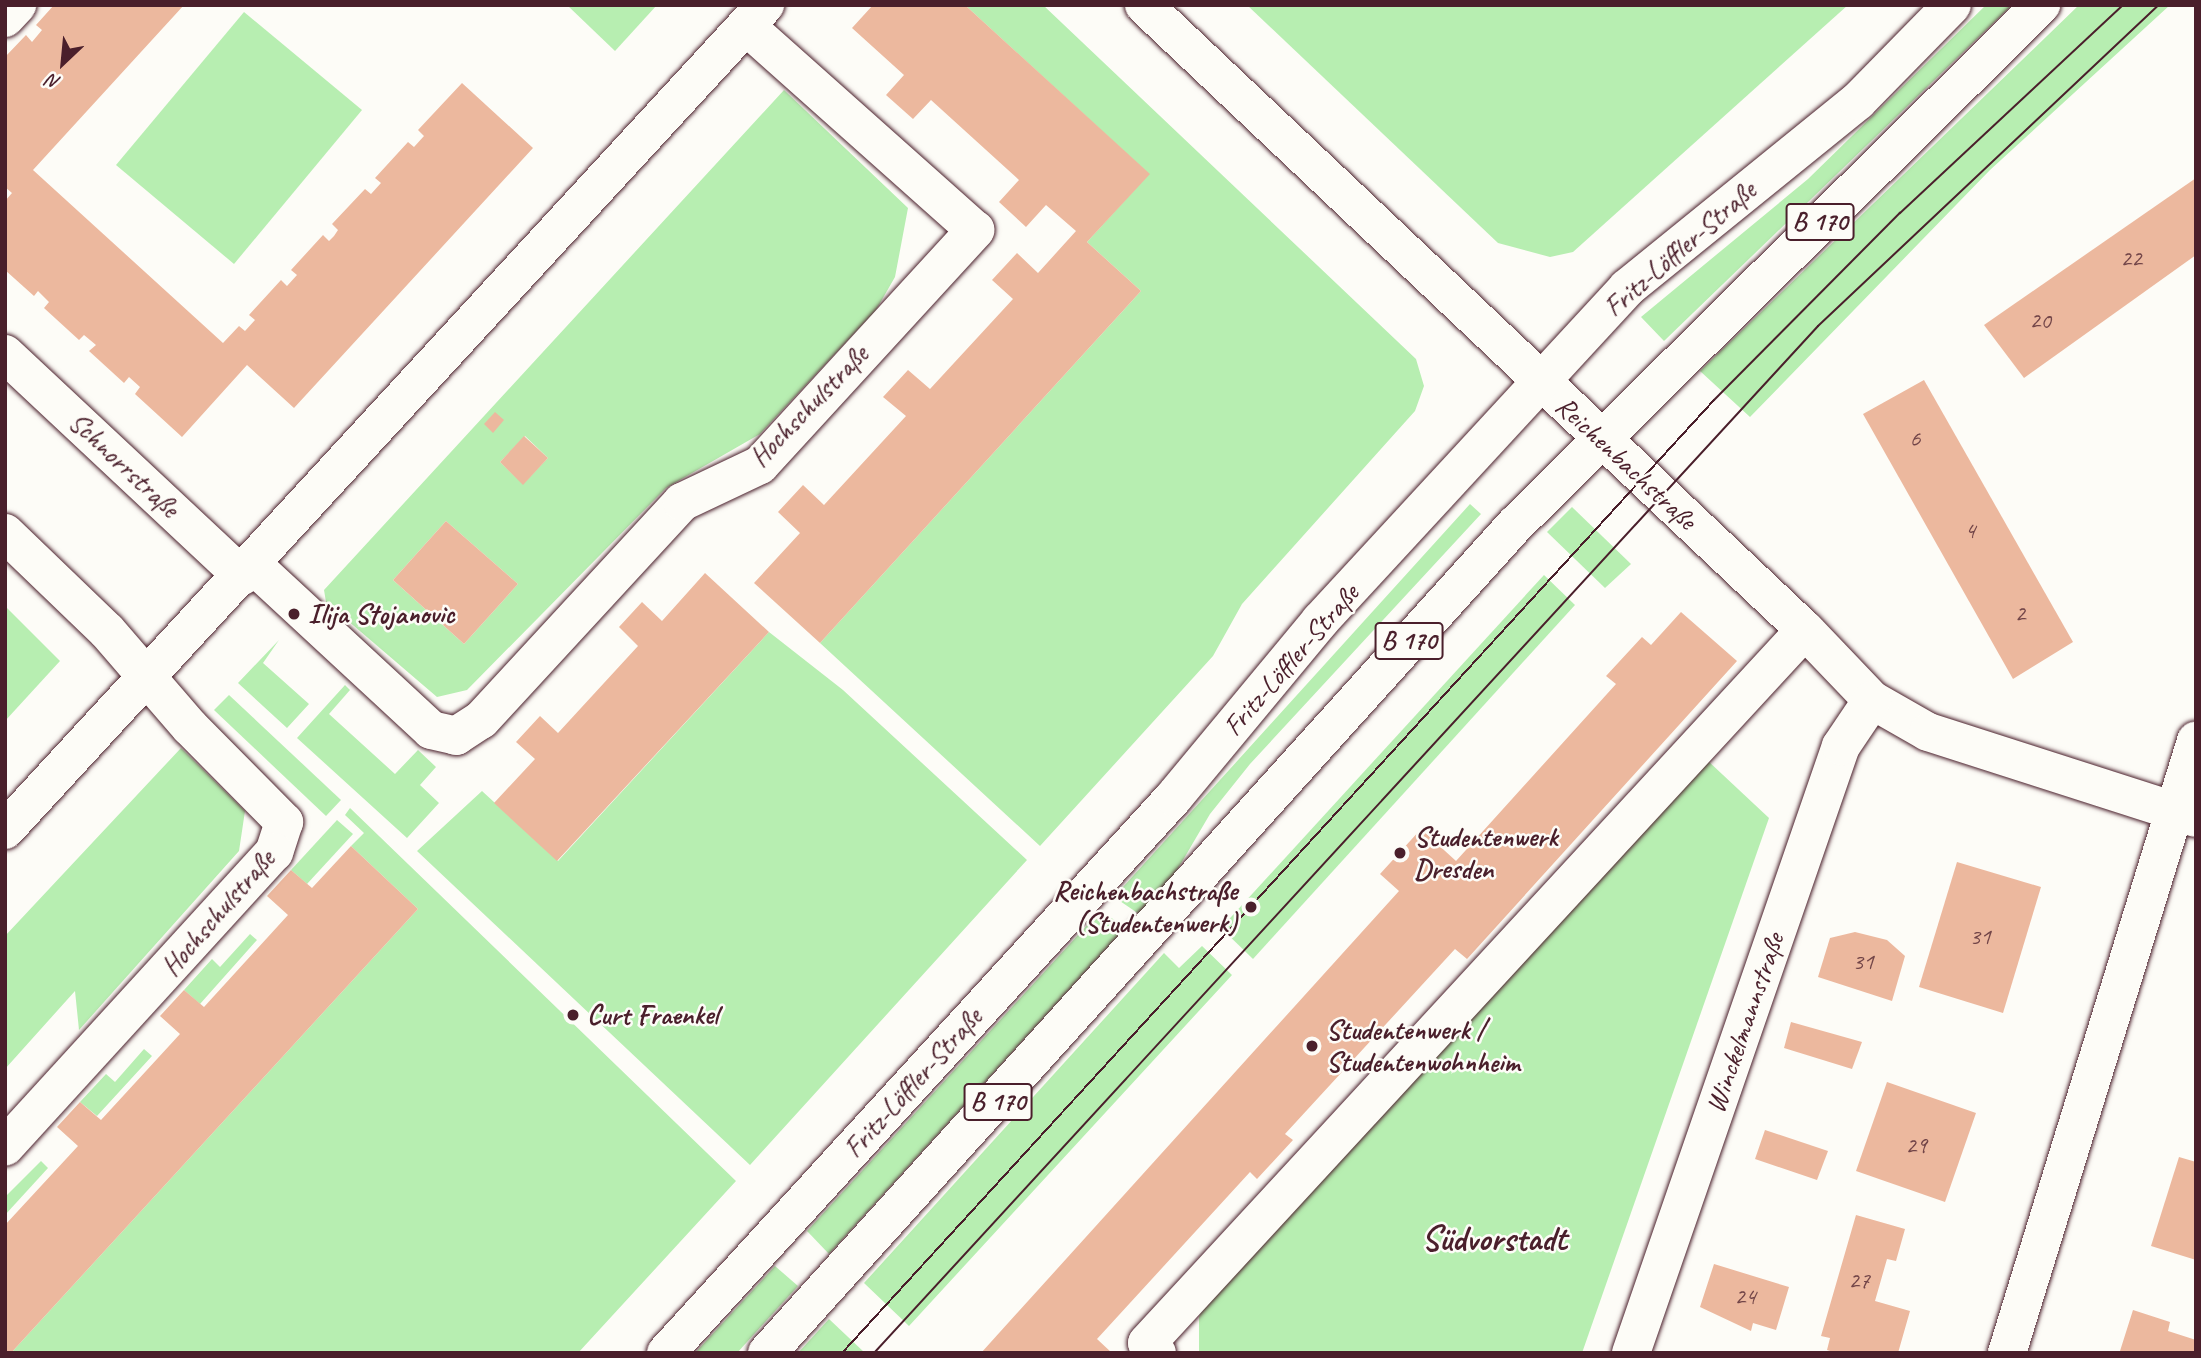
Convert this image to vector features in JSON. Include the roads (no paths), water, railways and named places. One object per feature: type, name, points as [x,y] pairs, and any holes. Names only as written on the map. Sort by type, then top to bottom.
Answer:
[{"type":"street","points":[[5,18],[17,5]]},
{"type":"street","name":"Reichenbachstraße","points":[[1144,5],[1599,439],[1805,630],[1872,700],[1928,732],[2185,815]]},
{"type":"street","name":"Fritz-Löffler-Straße","points":[[666,1353],[1174,797],[1320,621],[1636,280],[1858,101],[1952,5]]},
{"type":"street","name":"B 170","points":[[767,1353],[1153,932],[1447,598],[1599,439],[2041,5]]},
{"type":"street","name":"Hochschulstraße","points":[[5,830],[756,16],[975,230],[760,465],[682,502],[481,720],[456,736],[431,730],[247,570]]},
{"type":"street","name":"Schnorrstraße","points":[[5,354],[247,570]]},
{"type":"street","points":[[5,533],[147,676]]},
{"type":"street","points":[[1157,1353],[1146,1343],[1805,630]]},
{"type":"street","name":"Hochschulstraße","points":[[5,1147],[133,1011],[284,836],[284,822],[267,801],[190,727],[147,676]]},
{"type":"street","name":"Winckelmannstraße","points":[[1631,1353],[1841,746],[1872,700]]},
{"type":"street","points":[[2007,1353],[2185,815],[2196,741]]},
{"type":"tram line","points":[[842,1353],[1714,400],[1900,213],[2123,5]]},
{"type":"tram line","points":[[874,1353],[1818,326],[2159,5]]},
{"type":"place","name":"Ilija Stojanovic","points":[[294,614]]},
{"type":"place","name":"Studentenwerk Dresden","points":[[1400,853]]},
{"type":"place","name":"Reichenbachstraße (Studentenwerk)","points":[[1251,907]]},
{"type":"place","name":"Curt Fraenkel","points":[[573,1015]]},
{"type":"place","name":"Studentenwerk / Studentenwohnheim","points":[[1312,1046]]},
{"type":"district","name":"Südvorstadt","points":[[1494,1239]]}]
